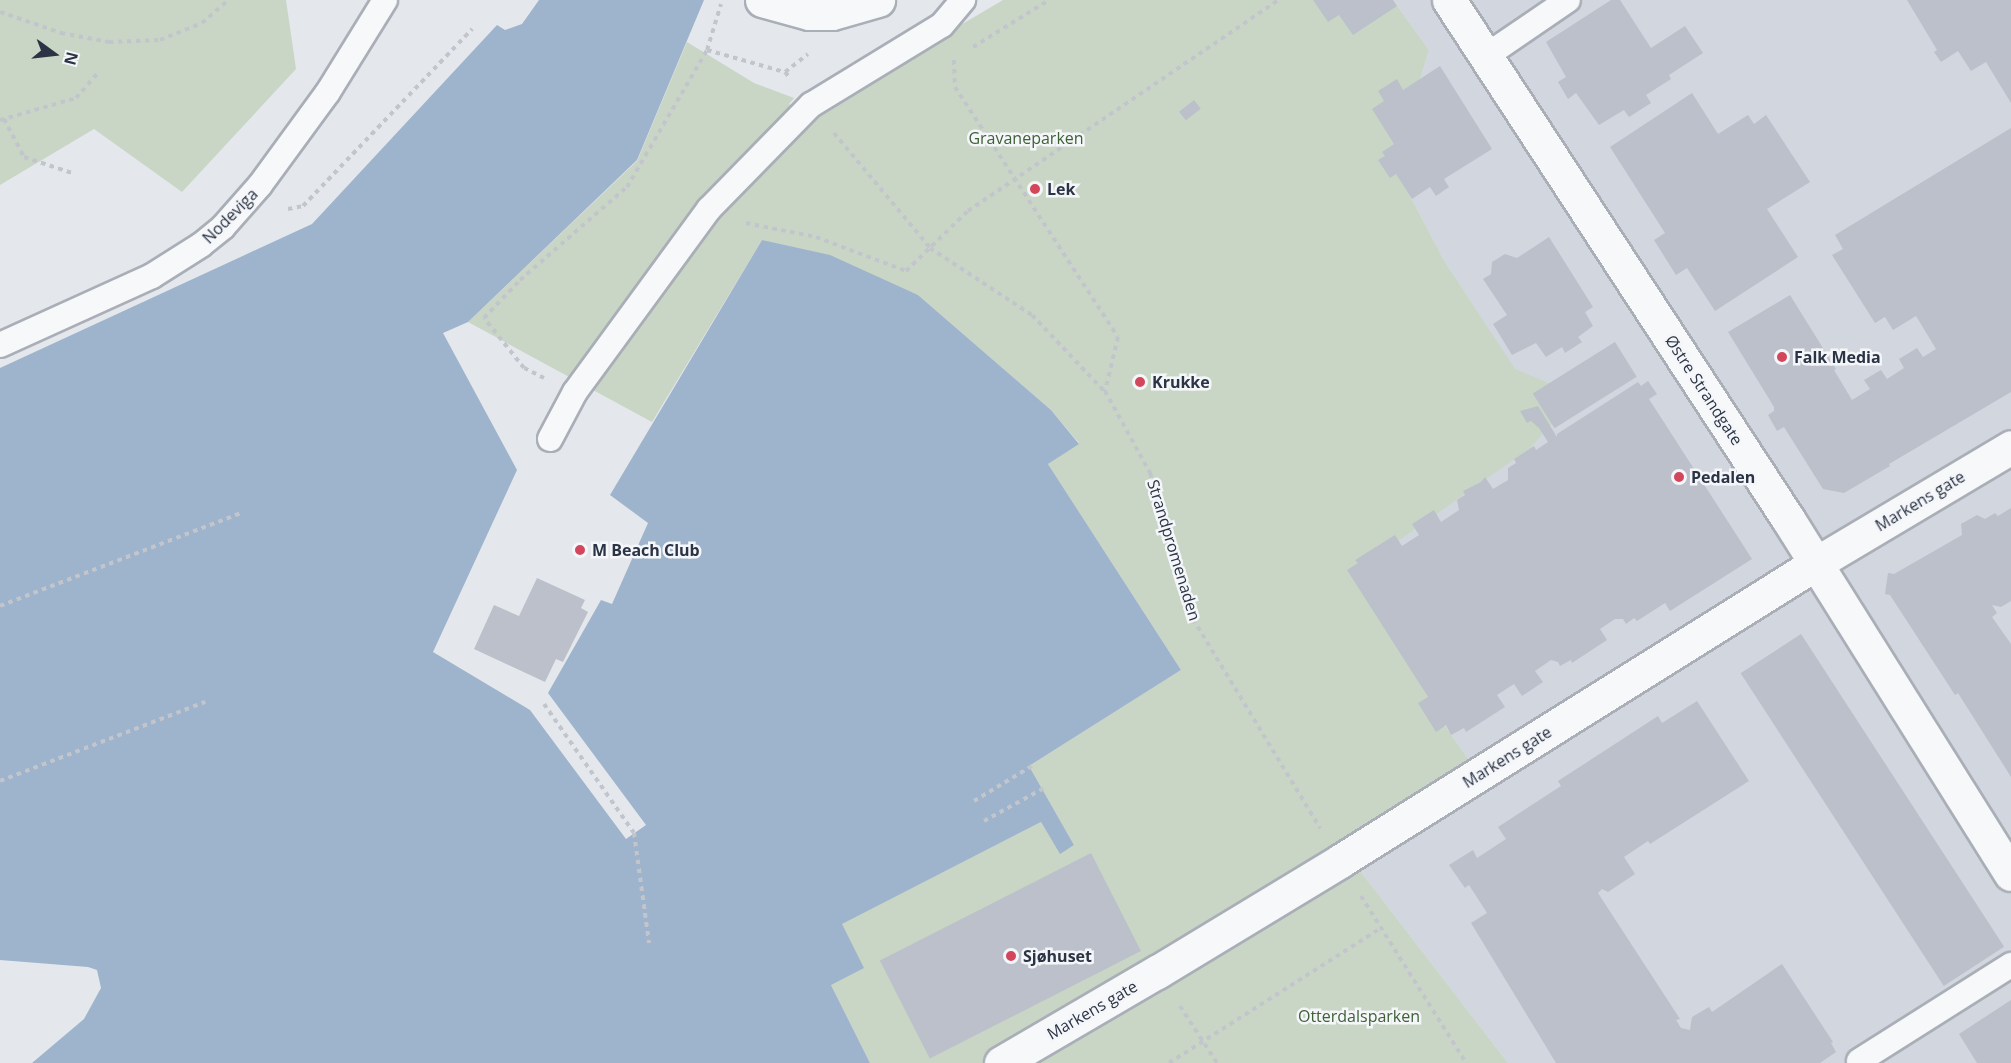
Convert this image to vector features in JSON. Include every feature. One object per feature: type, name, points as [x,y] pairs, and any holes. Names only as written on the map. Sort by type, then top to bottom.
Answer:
[{"type":"street","points":[[762,0],[809,13],[832,13],[878,0]]},
{"type":"street","name":"Østre Strandgate","points":[[1449,0],[1815,564],[2011,874]]},
{"type":"street","name":"Markens gate","points":[[1001,1063],[1340,861],[1815,564],[2011,447]]},
{"type":"lane","name":"Nodeviga","points":[[0,345],[152,276],[201,245],[223,227],[260,185],[328,92],[385,0]]},
{"type":"lane","points":[[550,439],[575,392],[709,209],[811,105],[942,25],[963,0]]},
{"type":"lane","points":[[1486,56],[1568,0]]},
{"type":"lane","points":[[1859,1061],[2011,965]]},
{"type":"path","points":[[0,12],[61,33],[109,42],[160,40],[202,23],[228,0]]},
{"type":"path","points":[[575,392],[524,368],[484,318],[520,280],[627,187],[707,50],[722,0]]},
{"type":"path","points":[[954,58],[1049,0]]},
{"type":"path","points":[[709,209],[752,225],[816,237],[906,271],[968,211],[1018,180],[1279,0]]},
{"type":"path","points":[[942,25],[954,58],[955,87],[1018,180],[1118,337],[1105,391]]},
{"type":"path","points":[[223,227],[303,206],[472,28]]},
{"type":"path","name":"Strandpromenaden","points":[[707,50],[785,72],[930,248],[1032,315],[1105,391],[1150,473],[1193,619],[1466,1063]]},
{"type":"path","points":[[72,173],[24,157],[2,120],[76,98],[98,73]]},
{"type":"path","points":[[0,606],[241,513]]},
{"type":"path","points":[[0,780],[205,702]]},
{"type":"path","points":[[544,704],[634,833],[649,943]]},
{"type":"path","points":[[974,801],[1032,766]]},
{"type":"path","points":[[984,821],[1044,788]]},
{"type":"path","points":[[1169,1063],[1381,928]]},
{"type":"path","points":[[1157,972],[1217,1063]]},
{"type":"shaded area","points":[[1393,0],[2011,0],[2011,1063],[1508,1063],[1344,850],[1476,770],[1445,726],[1354,572],[1577,394],[1515,370],[1445,262],[1394,166],[1429,50]]},
{"type":"green space","points":[[0,0],[286,0],[296,69],[182,192],[94,129],[0,185]]},
{"type":"green space","points":[[1003,0],[1393,0],[1429,50],[1394,166],[1445,262],[1515,369],[1578,395],[1529,449],[1354,572],[1445,726],[1476,770],[1344,850],[1508,1063],[870,1063],[831,985],[841,924],[1041,822],[1060,853],[1074,845],[1029,766],[1181,670],[1048,464],[1079,443],[1051,410],[918,295],[762,240],[652,422],[468,322],[637,161],[687,42],[754,83],[794,98],[789,104],[813,119],[881,72]]},
{"type":"water","points":[[539,0],[704,0],[637,160],[468,322],[443,333],[517,470],[433,652],[530,710],[626,839],[646,825],[548,693],[601,600],[612,604],[648,523],[610,495],[762,240],[830,255],[918,295],[1051,410],[1079,444],[1048,464],[1181,670],[1029,766],[1074,845],[1060,854],[1041,822],[842,924],[864,968],[831,985],[870,1063],[32,1063],[84,1019],[101,988],[97,970],[88,967],[0,960],[0,368],[312,224],[497,25],[505,30],[522,24]]},
{"type":"building","points":[[1313,0],[1393,0],[1397,6],[1353,35],[1339,15],[1328,22]]},
{"type":"building","points":[[1611,0],[1620,0],[1651,48],[1685,26],[1703,53],[1669,75],[1671,79],[1646,95],[1651,103],[1629,117],[1624,110],[1599,125],[1576,93],[1568,99],[1558,82],[1566,77],[1546,42]]},
{"type":"building","points":[[1907,0],[2011,0],[2011,103],[1986,62],[1971,71],[1958,51],[1941,62],[1934,52],[1937,50]]},
{"type":"building","points":[[1440,66],[1492,149],[1444,179],[1449,187],[1436,196],[1430,187],[1412,199],[1396,174],[1390,178],[1378,160],[1385,156],[1382,152],[1394,144],[1372,109],[1384,101],[1378,91],[1397,79],[1403,90]]},
{"type":"building","points":[[1692,93],[1718,134],[1748,115],[1754,124],[1766,115],[1810,182],[1767,209],[1798,257],[1715,311],[1687,268],[1676,275],[1654,240],[1665,233],[1610,147]]},
{"type":"building","points":[[1194,100],[1201,109],[1186,120],[1179,112]]},
{"type":"building","points":[[2011,128],[2011,392],[1844,493],[1823,489],[1784,427],[1777,431],[1768,415],[1774,411],[1774,407],[1728,332],[1790,295],[1836,369],[1834,370],[1852,400],[1870,389],[1864,380],[1881,370],[1887,379],[1904,368],[1899,359],[1917,348],[1923,357],[1936,349],[1916,316],[1893,330],[1885,317],[1875,323],[1832,255],[1843,249],[1835,235]]},
{"type":"building","points":[[1549,237],[1593,307],[1585,312],[1593,326],[1578,337],[1582,342],[1565,353],[1562,347],[1546,357],[1536,343],[1512,355],[1493,324],[1507,315],[1483,279],[1491,274],[1492,262],[1505,254],[1517,258]]},
{"type":"building","points":[[1615,342],[1637,377],[1554,428],[1533,393]]},
{"type":"building","points":[[1648,381],[1657,394],[1649,399],[1752,559],[1670,611],[1665,603],[1637,621],[1634,618],[1626,624],[1623,619],[1615,619],[1600,629],[1607,640],[1572,663],[1571,660],[1560,666],[1558,662],[1551,660],[1535,671],[1543,682],[1522,696],[1514,684],[1497,695],[1505,707],[1466,732],[1464,728],[1451,735],[1446,725],[1436,732],[1418,703],[1428,697],[1347,570],[1358,563],[1355,560],[1395,535],[1402,546],[1419,535],[1412,524],[1434,510],[1441,522],[1459,510],[1457,500],[1465,495],[1463,491],[1481,482],[1485,477],[1493,489],[1508,480],[1508,468],[1516,463],[1514,459],[1534,446],[1536,450],[1548,442],[1539,428],[1531,421],[1527,423],[1520,411],[1538,406],[1557,437],[1557,434],[1638,382],[1641,386]]},
{"type":"building","points":[[2011,508],[2011,601],[2001,607],[1992,605],[1997,613],[1992,617],[2011,644],[2011,777],[1958,693],[1955,695],[1890,595],[1885,594],[1888,573],[1894,574],[1962,535],[1961,524],[1977,515],[1985,519],[1995,513],[1998,516]]},
{"type":"building","points":[[537,578],[585,600],[581,608],[588,612],[563,662],[556,659],[545,682],[474,649],[494,605],[519,616]]},
{"type":"building","points":[[1801,634],[2004,947],[1944,986],[1741,673]]},
{"type":"building","points":[[1697,701],[1749,781],[1650,844],[1648,841],[1624,857],[1635,874],[1608,892],[1602,889],[1598,893],[1680,1019],[1676,1020],[1681,1028],[1690,1030],[1692,1017],[1709,1007],[1712,1012],[1782,964],[1833,1042],[1831,1043],[1836,1052],[1820,1063],[1556,1063],[1471,923],[1487,913],[1469,885],[1465,888],[1449,865],[1473,850],[1477,858],[1506,839],[1498,827],[1561,786],[1558,781],[1658,716],[1662,723]]},
{"type":"building","name":"Sjøhuset","points":[[1091,853],[1141,951],[930,1059],[880,961]]},
{"type":"building","points":[[2011,1000],[2011,1063],[1977,1063],[1959,1034]]},
{"type":"place","name":"Lek","points":[[1035,189]]},
{"type":"place","name":"Falk Media","points":[[1782,357]]},
{"type":"place","name":"Krukke","points":[[1140,382]]},
{"type":"place","name":"Pedalen","points":[[1679,477]]},
{"type":"place","name":"M Beach Club","points":[[580,550]]},
{"type":"place","name":"Sjøhuset","points":[[1011,956]]},
{"type":"park label","name":"Gravaneparken","points":[[1026,138]]},
{"type":"park label","name":"Otterdalsparken","points":[[1359,1016]]}]
